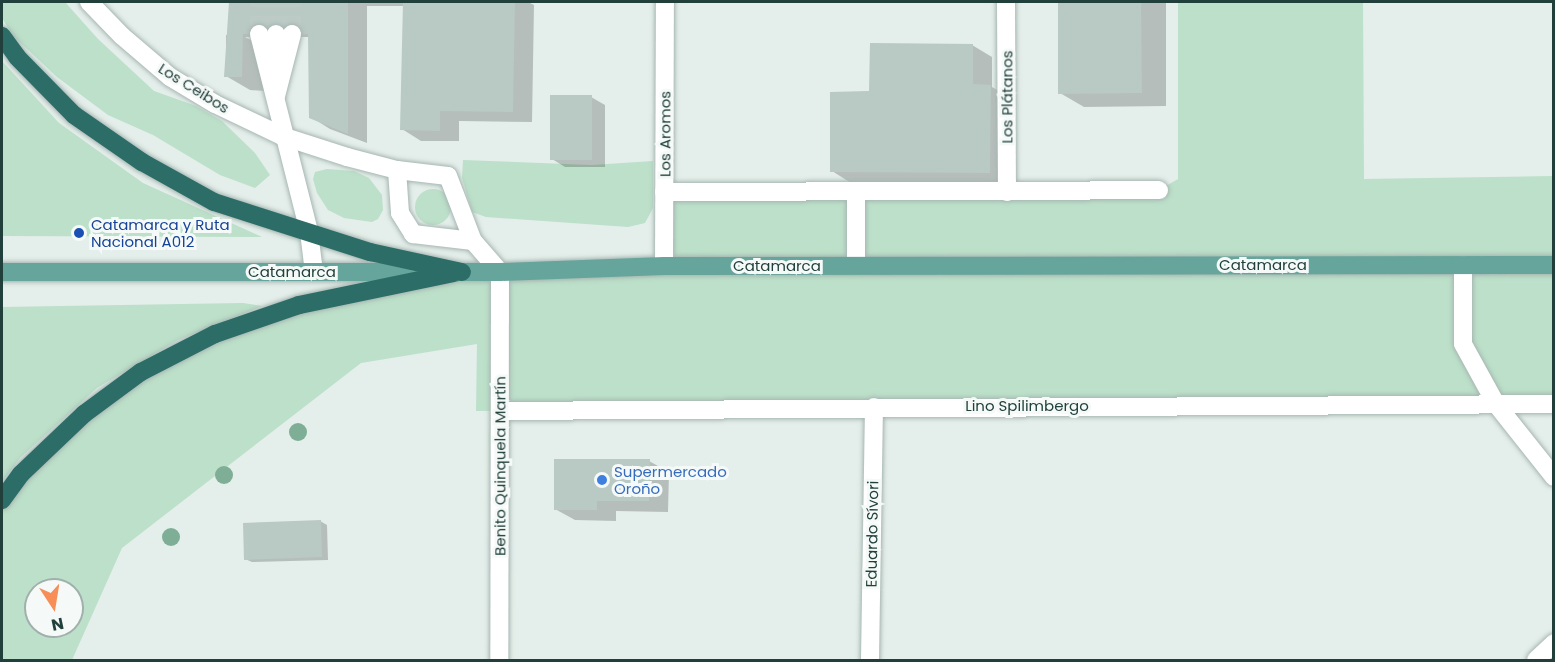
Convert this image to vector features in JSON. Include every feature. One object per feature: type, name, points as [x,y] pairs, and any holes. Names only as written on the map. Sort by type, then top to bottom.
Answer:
[{"type":"highway","points":[[2,36],[17,57],[74,115],[142,162],[214,202],[370,252],[462,272]]},
{"type":"highway","points":[[2,500],[21,474],[84,414],[141,372],[215,334],[299,305],[462,272]]},
{"type":"main road","name":"Catamarca","points":[[2,272],[500,272],[664,266],[1554,265]]},
{"type":"street","name":"Los Ceibos","points":[[89,2],[122,36],[170,77],[282,136],[397,170],[448,176],[473,242],[500,272]]},
{"type":"street","name":"Los Aromos","points":[[664,266],[665,2]]},
{"type":"street","name":"Los Plátanos","points":[[1006,2],[1007,192]]},
{"type":"street","points":[[276,34],[276,98],[282,136],[309,232],[314,272]]},
{"type":"street","points":[[397,170],[400,213],[412,234],[473,242]]},
{"type":"street","points":[[664,192],[1159,190]]},
{"type":"street","points":[[856,192],[856,266]]},
{"type":"street","points":[[1463,265],[1463,344],[1496,404],[1554,477]]},
{"type":"street","name":"Benito Quinquela Martín","points":[[499,660],[500,272]]},
{"type":"street","name":"Lino Spilimbergo","points":[[500,411],[1554,404]]},
{"type":"street","name":"Eduardo Sívori","points":[[870,660],[874,407]]},
{"type":"street","points":[[1536,660],[1554,643]]},
{"type":"green space","points":[[2,2],[65,2],[98,39],[154,91],[196,106],[222,121],[255,153],[270,175],[255,188],[220,175],[153,135],[108,115],[57,77],[13,36],[2,18]]},
{"type":"green space","points":[[1178,2],[1363,2],[1364,179],[1553,176],[1553,404],[476,411],[477,344],[361,363],[122,548],[84,633],[84,578],[24,578],[24,638],[82,638],[72,660],[2,660],[2,500],[84,414],[215,334],[462,272],[664,266],[664,192],[1159,190],[1178,179]]},
{"type":"green space","points":[[2,61],[59,123],[143,183],[262,237],[2,236]]},
{"type":"green space","points":[[463,160],[592,165],[653,161],[653,208],[645,223],[628,227],[486,217],[472,212],[462,178]]},
{"type":"green space","points":[[327,169],[354,171],[369,178],[382,195],[383,210],[378,219],[372,222],[344,218],[328,210],[317,193],[313,179],[315,172]]},
{"type":"green space","points":[[433,189],[446,194],[451,207],[446,220],[433,225],[420,220],[415,207],[420,194]]},
{"type":"green space","points":[[243,303],[262,306],[178,340],[97,388],[20,458],[2,482],[2,307]]},
{"type":"building","points":[[229,2],[348,2],[348,134],[309,118],[308,34],[243,34],[242,77],[224,77]]},
{"type":"building","points":[[403,2],[515,2],[513,112],[440,111],[440,131],[400,130]]},
{"type":"building","points":[[1058,2],[1141,2],[1142,93],[1058,94]]},
{"type":"building","points":[[870,43],[973,44],[973,84],[991,85],[990,173],[830,172],[830,92],[869,91]]},
{"type":"building","points":[[550,95],[592,95],[592,160],[550,160]]},
{"type":"building","name":"Supermercado Oroño","points":[[554,459],[650,459],[649,501],[597,501],[597,510],[554,510]]},
{"type":"building","points":[[321,520],[322,557],[244,560],[243,523]]},
{"type":"tunnel","points":[[259,2],[259,34]]},
{"type":"tunnel","points":[[276,2],[276,34]]},
{"type":"tunnel","points":[[292,2],[292,34]]},
{"type":"place","name":"Catamarca y Ruta Nacional A012","points":[[79,233]]},
{"type":"place","name":"Supermercado Oroño","points":[[602,480]]}]
